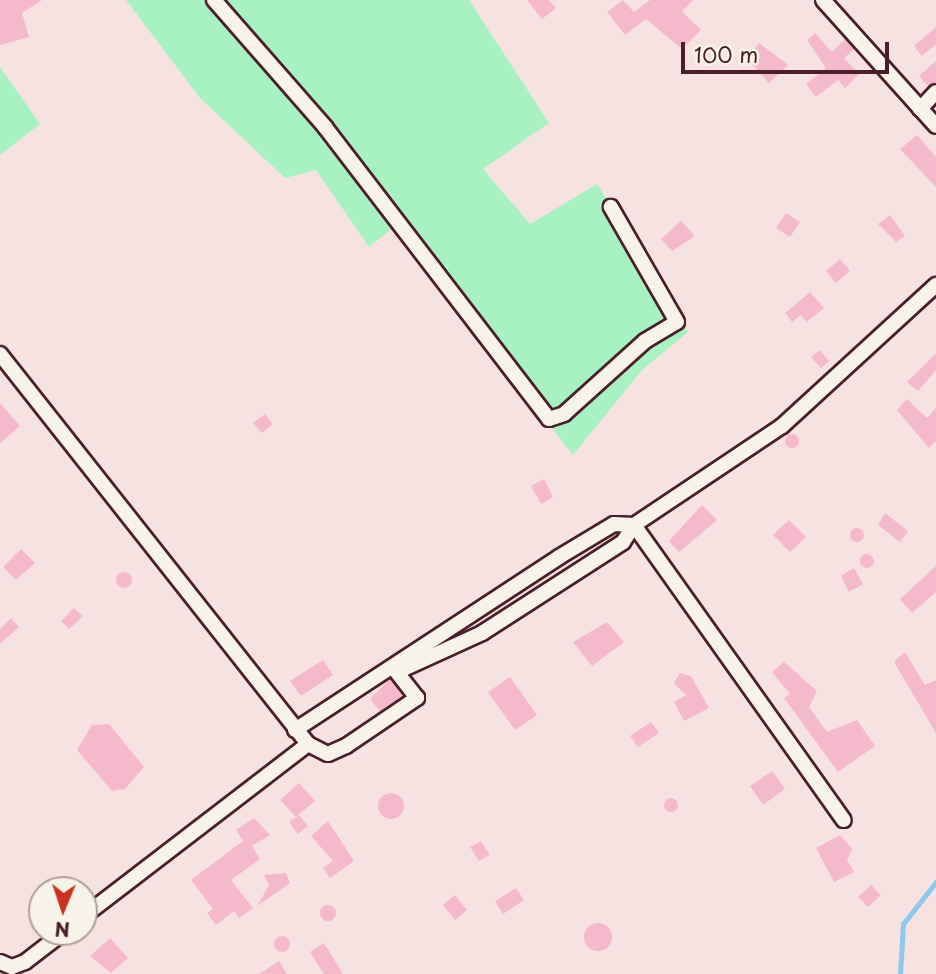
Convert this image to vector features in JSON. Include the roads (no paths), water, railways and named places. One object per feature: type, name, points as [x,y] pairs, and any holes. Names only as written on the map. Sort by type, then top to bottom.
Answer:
[{"type":"street","points":[[214,0],[325,127],[549,419],[564,414],[645,341],[677,322],[611,207]]},
{"type":"street","points":[[823,0],[936,126]]},
{"type":"street","points":[[920,109],[936,92]]},
{"type":"street","points":[[0,354],[295,730],[308,744],[328,754],[346,746],[417,698],[397,672],[482,633],[623,542],[634,525],[782,426],[936,285]]},
{"type":"street","points":[[295,730],[606,528],[634,525]]},
{"type":"street","points":[[634,525],[844,820]]},
{"type":"street","points":[[98,905],[308,744]]},
{"type":"street","points":[[0,962],[12,967],[26,962],[46,946]]},
{"type":"waterway","points":[[900,974],[903,924],[936,882]]}]
